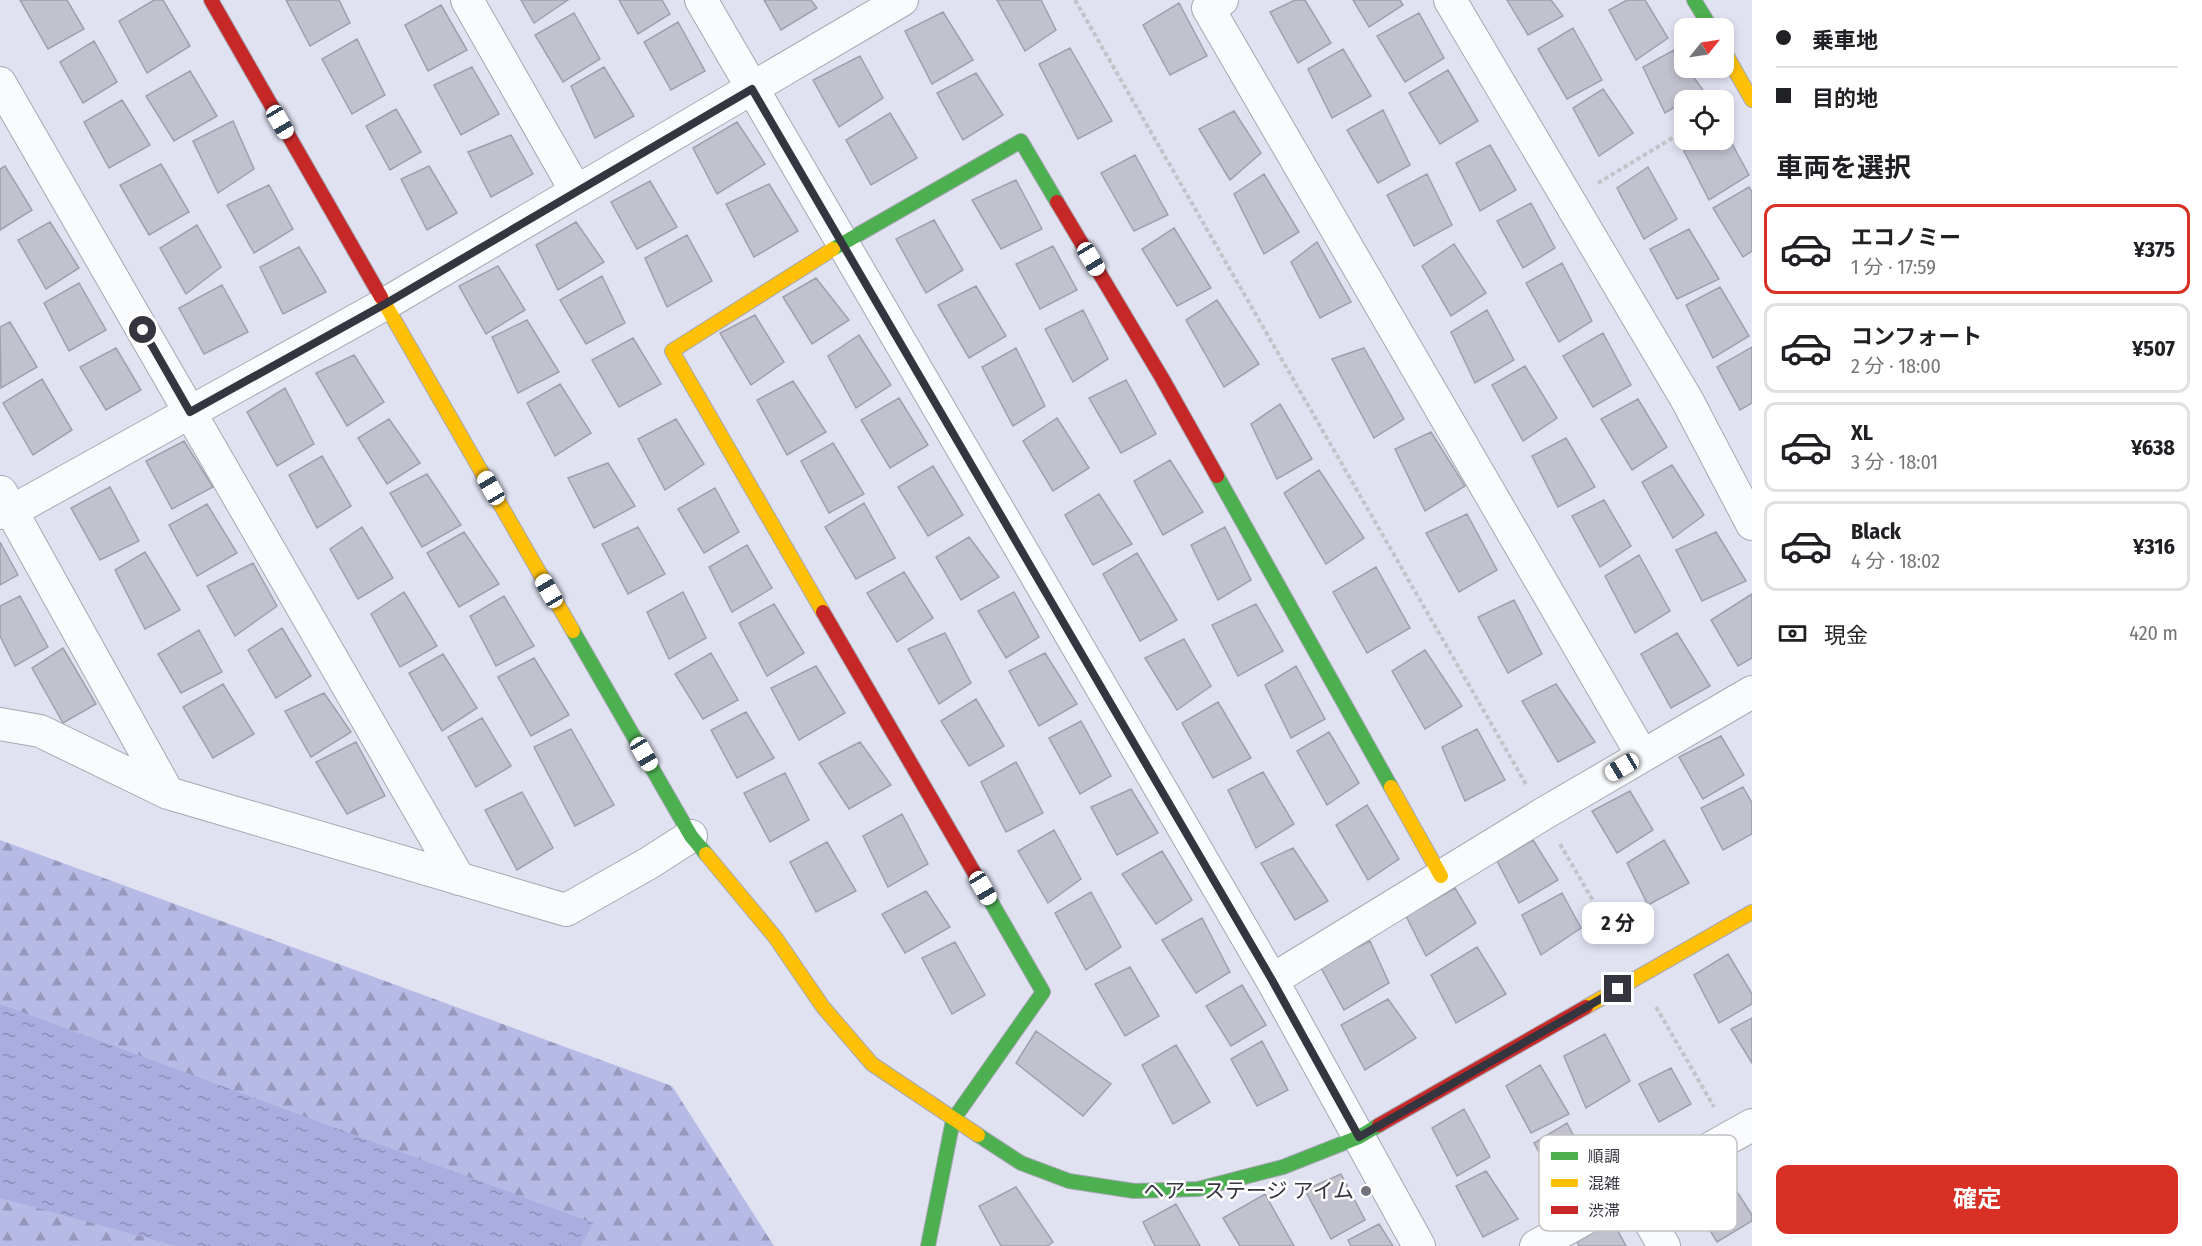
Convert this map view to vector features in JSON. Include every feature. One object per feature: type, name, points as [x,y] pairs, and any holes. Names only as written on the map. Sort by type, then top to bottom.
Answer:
[{"type":"street","points":[[211,0],[691,836],[775,937],[824,1007],[872,1064],[1021,1163],[1069,1181],[1134,1191],[1198,1189],[1283,1167],[1359,1137],[1752,912]]},
{"type":"street","points":[[467,0],[576,191]]},
{"type":"street","points":[[701,0],[1272,980],[1419,1246]]},
{"type":"street","points":[[168,793],[4,504],[190,412],[385,304],[902,0]]},
{"type":"street","points":[[1222,0],[1208,8],[1642,755]]},
{"type":"street","points":[[1450,0],[1687,400],[1752,524]]},
{"type":"street","points":[[1694,0],[1705,18]]},
{"type":"street","points":[[1734,68],[1752,100]]},
{"type":"street","points":[[0,83],[459,879]]},
{"type":"street","points":[[928,1246],[952,1119],[1043,992],[672,351],[842,243],[1021,141],[1162,378],[1441,876]]},
{"type":"street","points":[[1272,980],[1543,814],[1752,692]]},
{"type":"street","points":[[0,724],[40,731],[168,793],[566,910],[649,863],[691,836]]},
{"type":"street","points":[[1536,1246],[1563,1231]]},
{"type":"street","points":[[1655,1231],[1664,1246]]},
{"type":"path","points":[[1075,0],[1617,942]]},
{"type":"path","points":[[1569,201],[1674,137]]},
{"type":"path","points":[[1653,1001],[1742,1131]]},
{"type":"green space","points":[[0,840],[672,1086],[774,1246],[0,1246]]},
{"type":"water","points":[[0,1004],[593,1223],[581,1246],[177,1246],[0,1198]]},
{"type":"building","points":[[20,0],[67,0],[84,29],[48,49]]},
{"type":"building","points":[[154,0],[163,0],[190,46],[147,73],[119,21]]},
{"type":"building","points":[[286,0],[339,0],[350,23],[310,46]]},
{"type":"building","points":[[521,0],[568,0],[534,23]]},
{"type":"building","points":[[619,0],[662,0],[670,14],[638,34]]},
{"type":"building","points":[[764,0],[811,0],[817,8],[781,30]]},
{"type":"building","points":[[997,0],[1041,0],[1056,30],[1025,51]]},
{"type":"building","points":[[1295,0],[1305,0],[1331,43],[1298,63],[1270,12]]},
{"type":"building","points":[[1353,0],[1400,0],[1403,5],[1369,27]]},
{"type":"building","points":[[1507,0],[1551,0],[1563,16],[1528,35]]},
{"type":"building","points":[[1627,0],[1645,0],[1668,38],[1636,60],[1609,10]]},
{"type":"building","points":[[1179,3],[1207,56],[1170,75],[1143,25]]},
{"type":"building","points":[[441,5],[467,50],[428,71],[405,25]]},
{"type":"building","points":[[943,12],[973,60],[932,84],[905,31]]},
{"type":"building","points":[[574,13],[600,59],[563,82],[535,35]]},
{"type":"building","points":[[1419,13],[1444,58],[1405,82],[1377,36]]},
{"type":"building","points":[[678,22],[705,71],[671,90],[644,42]]},
{"type":"building","points":[[1573,28],[1602,80],[1567,99],[1538,49]]},
{"type":"building","points":[[357,39],[385,95],[352,114],[322,59]]},
{"type":"building","points":[[94,41],[117,82],[83,103],[60,62]]},
{"type":"building","points":[[1070,48],[1112,121],[1078,139],[1039,64]]},
{"type":"building","points":[[1343,49],[1371,96],[1332,118],[1308,69]]},
{"type":"building","points":[[1674,50],[1674,78],[1694,78],[1703,90],[1674,90],[1674,108],[1665,113],[1643,67]]},
{"type":"building","points":[[860,56],[883,98],[839,127],[813,80]]},
{"type":"building","points":[[472,67],[499,114],[461,135],[434,85]]},
{"type":"building","points":[[604,67],[634,116],[595,138],[571,86]]},
{"type":"building","points":[[1448,70],[1478,121],[1440,144],[1409,93]]},
{"type":"building","points":[[190,71],[217,116],[174,141],[146,96]]},
{"type":"building","points":[[976,73],[1003,115],[963,140],[937,93]]},
{"type":"building","points":[[1603,89],[1633,133],[1599,156],[1573,108]]},
{"type":"building","points":[[122,100],[150,145],[109,168],[84,122]]},
{"type":"building","points":[[396,109],[421,152],[390,170],[366,126]]},
{"type":"building","points":[[1383,110],[1410,165],[1378,183],[1347,130]]},
{"type":"building","points":[[1234,111],[1261,153],[1230,180],[1199,129]]},
{"type":"building","points":[[890,113],[917,158],[871,185],[846,140]]},
{"type":"building","points":[[233,121],[254,169],[218,193],[193,141]]},
{"type":"building","points":[[737,122],[765,164],[717,194],[693,148]]},
{"type":"building","points":[[511,135],[533,174],[491,197],[468,152]]},
{"type":"building","points":[[1490,145],[1516,190],[1480,211],[1456,163]]},
{"type":"building","points":[[1734,147],[1749,175],[1709,200],[1684,151],[1734,150]]},
{"type":"building","points":[[1135,155],[1168,215],[1134,231],[1101,173]]},
{"type":"building","points":[[161,164],[189,212],[149,235],[120,185]]},
{"type":"building","points":[[5,166],[32,210],[0,230],[0,169]]},
{"type":"building","points":[[429,166],[457,213],[427,230],[401,179]]},
{"type":"building","points":[[1648,167],[1677,219],[1644,239],[1617,188]]},
{"type":"building","points":[[1264,174],[1299,232],[1264,254],[1234,194]]},
{"type":"building","points":[[1427,174],[1452,225],[1414,246],[1387,195]]},
{"type":"building","points":[[1016,180],[1042,229],[1001,249],[972,200]]},
{"type":"building","points":[[650,181],[677,227],[637,249],[611,202]]},
{"type":"building","points":[[769,184],[798,231],[754,257],[726,204]]},
{"type":"building","points":[[269,185],[293,229],[254,253],[227,205]]},
{"type":"building","points":[[1749,187],[1752,192],[1752,251],[1743,257],[1713,208]]},
{"type":"building","points":[[1531,203],[1555,248],[1523,268],[1497,221]]},
{"type":"building","points":[[934,220],[963,270],[926,293],[896,239]]},
{"type":"building","points":[[50,222],[79,268],[46,289],[18,240]]},
{"type":"building","points":[[576,222],[604,262],[558,290],[536,245]]},
{"type":"building","points":[[197,225],[221,267],[186,294],[160,248]]},
{"type":"building","points":[[1174,228],[1211,288],[1177,306],[1142,249]]},
{"type":"building","points":[[1689,229],[1719,279],[1677,299],[1650,249]]},
{"type":"building","points":[[687,235],[712,281],[667,307],[645,258]]},
{"type":"building","points":[[1317,242],[1351,302],[1320,318],[1291,262]]},
{"type":"building","points":[[1454,244],[1486,293],[1451,316],[1422,266]]},
{"type":"building","points":[[1053,246],[1077,290],[1040,309],[1016,264]]},
{"type":"building","points":[[299,247],[326,292],[283,314],[260,267]]},
{"type":"building","points":[[1562,263],[1592,321],[1559,342],[1526,283]]},
{"type":"building","points":[[498,266],[525,310],[486,334],[459,286]]},
{"type":"building","points":[[602,276],[625,323],[586,344],[560,300]]},
{"type":"building","points":[[816,278],[849,320],[812,344],[783,297]]},
{"type":"building","points":[[79,283],[106,330],[69,351],[44,303]]},
{"type":"building","points":[[222,285],[248,332],[204,354],[179,308]]},
{"type":"building","points":[[976,286],[1006,336],[969,358],[938,305]]},
{"type":"building","points":[[1720,287],[1749,336],[1713,358],[1686,305]]},
{"type":"building","points":[[1217,300],[1259,364],[1224,387],[1186,320]]},
{"type":"building","points":[[1083,310],[1108,359],[1073,382],[1045,329]]},
{"type":"building","points":[[1487,310],[1514,360],[1475,383],[1451,332]]},
{"type":"building","points":[[755,315],[784,362],[751,385],[720,333]]},
{"type":"building","points":[[527,320],[559,372],[518,393],[492,337]]},
{"type":"building","points":[[10,322],[37,367],[1,388],[0,327]]},
{"type":"building","points":[[1603,333],[1631,385],[1593,407],[1563,356]]},
{"type":"building","points":[[859,335],[891,385],[856,408],[828,356]]},
{"type":"building","points":[[633,338],[661,384],[619,407],[592,360]]},
{"type":"building","points":[[1752,347],[1752,403],[1740,410],[1717,367]]},
{"type":"building","points":[[116,348],[141,390],[106,410],[80,367]]},
{"type":"building","points":[[1016,348],[1045,406],[1013,426],[982,367]]},
{"type":"building","points":[[1364,348],[1404,419],[1374,438],[1332,359]]},
{"type":"building","points":[[354,355],[384,402],[347,426],[316,373]]},
{"type":"building","points":[[1525,366],[1557,418],[1523,441],[1492,385]]},
{"type":"building","points":[[42,379],[72,430],[33,455],[3,403]]},
{"type":"building","points":[[1126,380],[1156,434],[1121,453],[1089,398]]},
{"type":"building","points":[[793,381],[826,432],[787,455],[757,400]]},
{"type":"building","points":[[560,384],[591,433],[555,456],[527,403]]},
{"type":"building","points":[[285,388],[314,444],[277,466],[247,412]]},
{"type":"building","points":[[899,398],[928,445],[890,468],[861,420]]},
{"type":"building","points":[[1638,399],[1667,447],[1632,470],[1601,419]]},
{"type":"building","points":[[1280,404],[1312,459],[1277,479],[1251,424]]},
{"type":"building","points":[[1057,418],[1089,468],[1053,491],[1023,441]]},
{"type":"building","points":[[389,419],[420,463],[387,484],[358,438]]},
{"type":"building","points":[[676,419],[704,464],[665,490],[638,439]]},
{"type":"building","points":[[1431,432],[1465,486],[1425,511],[1395,449]]},
{"type":"building","points":[[1566,438],[1595,487],[1558,507],[1532,456]]},
{"type":"building","points":[[184,441],[213,487],[172,509],[146,461]]},
{"type":"building","points":[[833,443],[864,494],[829,513],[801,461]]},
{"type":"building","points":[[322,456],[351,506],[317,528],[289,475]]},
{"type":"building","points":[[1170,460],[1203,512],[1163,535],[1134,481]]},
{"type":"building","points":[[608,463],[635,506],[594,528],[568,478]]},
{"type":"building","points":[[1672,465],[1704,515],[1673,538],[1642,482]]},
{"type":"building","points":[[933,466],[963,515],[928,536],[898,487]]},
{"type":"building","points":[[1319,470],[1364,538],[1326,564],[1284,493]]},
{"type":"building","points":[[427,474],[461,525],[422,547],[390,493]]},
{"type":"building","points":[[110,487],[139,541],[100,560],[71,508]]},
{"type":"building","points":[[715,488],[739,532],[704,553],[678,509]]},
{"type":"building","points":[[1099,494],[1132,544],[1093,565],[1065,515]]},
{"type":"building","points":[[1604,500],[1631,546],[1600,567],[1572,516]]},
{"type":"building","points":[[864,503],[895,558],[856,579],[825,527]]},
{"type":"building","points":[[207,504],[237,553],[197,576],[169,525]]},
{"type":"building","points":[[1467,514],[1497,570],[1459,592],[1426,533]]},
{"type":"building","points":[[362,527],[393,578],[358,599],[330,549]]},
{"type":"building","points":[[638,527],[665,574],[628,594],[602,544]]},
{"type":"building","points":[[1225,527],[1251,580],[1218,600],[1191,545]]},
{"type":"building","points":[[464,532],[499,584],[459,607],[427,553]]},
{"type":"building","points":[[1716,532],[1746,581],[1702,601],[1676,550]]},
{"type":"building","points":[[969,537],[999,577],[961,600],[936,557]]},
{"type":"building","points":[[0,542],[18,575],[0,585]]},
{"type":"building","points":[[747,545],[772,588],[732,612],[709,567]]},
{"type":"building","points":[[145,552],[180,610],[145,629],[115,570]]},
{"type":"building","points":[[1137,553],[1177,620],[1140,641],[1103,574]]},
{"type":"building","points":[[1639,555],[1670,611],[1635,633],[1605,576]]},
{"type":"building","points":[[253,563],[277,606],[235,636],[207,586]]},
{"type":"building","points":[[1376,567],[1410,628],[1367,653],[1333,592]]},
{"type":"building","points":[[904,572],[933,618],[897,642],[867,593]]},
{"type":"building","points":[[404,592],[437,646],[400,667],[371,614]]},
{"type":"building","points":[[683,592],[706,638],[669,659],[647,612]]},
{"type":"building","points":[[1014,592],[1039,637],[1006,658],[978,611]]},
{"type":"building","points":[[1752,594],[1752,658],[1738,666],[1711,620]]},
{"type":"building","points":[[20,596],[48,647],[15,666],[0,636],[0,606]]},
{"type":"building","points":[[504,596],[534,646],[496,666],[470,616]]},
{"type":"building","points":[[1514,600],[1542,654],[1508,673],[1478,617]]},
{"type":"building","points":[[774,604],[804,653],[767,676],[739,623]]},
{"type":"building","points":[[1256,604],[1283,651],[1238,676],[1212,625]]},
{"type":"building","points":[[282,628],[311,676],[276,698],[248,650]]},
{"type":"building","points":[[199,630],[222,672],[181,693],[158,654]]},
{"type":"building","points":[[945,633],[971,683],[939,704],[908,649]]},
{"type":"building","points":[[1677,633],[1710,686],[1671,708],[1641,654]]},
{"type":"building","points":[[1184,639],[1211,686],[1177,710],[1145,658]]},
{"type":"building","points":[[63,648],[96,704],[63,723],[32,668]]},
{"type":"building","points":[[1425,650],[1462,706],[1425,729],[1392,671]]},
{"type":"building","points":[[711,653],[738,700],[703,719],[675,674]]},
{"type":"building","points":[[1045,653],[1077,704],[1039,726],[1009,671]]},
{"type":"building","points":[[443,654],[477,708],[442,731],[409,673]]},
{"type":"building","points":[[534,658],[569,715],[531,736],[498,677]]},
{"type":"building","points":[[816,666],[845,713],[799,740],[771,688]]},
{"type":"building","points":[[1296,666],[1325,719],[1291,738],[1265,685]]},
{"type":"building","points":[[223,684],[254,734],[213,758],[183,707]]},
{"type":"building","points":[[1556,684],[1595,742],[1558,762],[1522,701]]},
{"type":"building","points":[[324,693],[351,732],[311,757],[285,711]]},
{"type":"building","points":[[976,699],[1004,746],[969,766],[941,721]]},
{"type":"building","points":[[1218,702],[1251,758],[1213,778],[1182,723]]},
{"type":"building","points":[[746,712],[774,758],[737,778],[711,730]]},
{"type":"building","points":[[482,718],[511,766],[476,787],[448,737]]},
{"type":"building","points":[[1081,721],[1111,776],[1080,794],[1049,738]]},
{"type":"building","points":[[571,729],[614,805],[575,826],[534,747]]},
{"type":"building","points":[[1477,729],[1505,780],[1465,801],[1442,747]]},
{"type":"building","points":[[1329,732],[1359,783],[1327,805],[1297,751]]},
{"type":"building","points":[[1721,736],[1744,775],[1703,799],[1679,757]]},
{"type":"building","points":[[356,742],[385,796],[347,814],[316,762]]},
{"type":"building","points":[[860,742],[891,785],[849,809],[819,763]]},
{"type":"building","points":[[1016,762],[1043,813],[1006,832],[981,782]]},
{"type":"building","points":[[1263,772],[1294,824],[1256,848],[1228,790]]},
{"type":"building","points":[[785,773],[809,820],[770,842],[744,793]]},
{"type":"building","points":[[1743,787],[1752,803],[1752,834],[1723,850],[1701,808]]},
{"type":"building","points":[[1131,789],[1158,833],[1117,855],[1091,807]]},
{"type":"building","points":[[1630,791],[1653,830],[1617,853],[1592,811]]},
{"type":"building","points":[[522,792],[553,848],[517,870],[485,810]]},
{"type":"building","points":[[1367,805],[1399,859],[1368,880],[1336,825]]},
{"type":"building","points":[[902,814],[928,864],[888,887],[863,836]]},
{"type":"building","points":[[1054,830],[1081,879],[1048,903],[1018,851]]},
{"type":"building","points":[[1533,840],[1558,880],[1519,903],[1497,861]]},
{"type":"building","points":[[1664,840],[1689,883],[1648,905],[1627,863]]},
{"type":"building","points":[[827,842],[856,891],[816,912],[790,862]]},
{"type":"building","points":[[1293,848],[1328,901],[1295,920],[1261,863]]},
{"type":"building","points":[[1162,851],[1192,900],[1156,924],[1122,874]]},
{"type":"building","points":[[1455,888],[1476,923],[1426,956],[1406,916]]},
{"type":"building","points":[[926,891],[950,927],[905,953],[882,914]]},
{"type":"building","points":[[1091,892],[1121,947],[1086,970],[1055,913]]},
{"type":"building","points":[[1562,893],[1581,928],[1541,955],[1522,915]]},
{"type":"building","points":[[1202,918],[1230,972],[1196,993],[1162,940]]},
{"type":"building","points":[[1370,941],[1389,983],[1344,1010],[1320,966]]},
{"type":"building","points":[[955,942],[985,995],[952,1014],[922,958]]},
{"type":"building","points":[[1477,947],[1506,994],[1456,1023],[1431,975]]},
{"type":"building","points":[[1728,954],[1752,994],[1752,1004],[1719,1023],[1694,975]]},
{"type":"building","points":[[1130,967],[1159,1016],[1125,1036],[1095,984]]},
{"type":"building","points":[[1242,985],[1266,1025],[1231,1046],[1206,1006]]},
{"type":"building","points":[[1388,999],[1416,1038],[1365,1070],[1341,1025]]},
{"type":"building","points":[[1752,1018],[1752,1063],[1731,1029]]},
{"type":"building","points":[[1036,1031],[1111,1084],[1083,1116],[1016,1063]]},
{"type":"building","points":[[1605,1034],[1630,1081],[1586,1108],[1564,1056]]},
{"type":"building","points":[[1262,1041],[1288,1090],[1257,1106],[1231,1059]]},
{"type":"building","points":[[1176,1045],[1210,1102],[1173,1124],[1142,1065]]},
{"type":"building","points":[[1540,1065],[1569,1114],[1531,1133],[1506,1086]]},
{"type":"building","points":[[1671,1068],[1691,1104],[1659,1122],[1639,1084]]},
{"type":"building","points":[[1464,1109],[1490,1157],[1457,1176],[1432,1128]]},
{"type":"building","points":[[1567,1123],[1573,1135],[1547,1135]]},
{"type":"building","points":[[1539,1140],[1539,1152],[1534,1143]]},
{"type":"building","points":[[1486,1171],[1518,1219],[1483,1237],[1456,1186]]},
{"type":"building","points":[[1341,1174],[1365,1220],[1331,1239],[1305,1190]]},
{"type":"building","points":[[1016,1187],[1053,1242],[1047,1246],[1001,1246],[979,1206]]},
{"type":"building","points":[[1737,1192],[1752,1215],[1752,1221],[1737,1230]]},
{"type":"building","points":[[1265,1194],[1294,1246],[1240,1246],[1223,1218]]},
{"type":"building","points":[[1176,1204],[1200,1246],[1155,1246],[1143,1222]]},
{"type":"building","points":[[1379,1224],[1393,1246],[1351,1246],[1348,1240]]},
{"type":"building","points":[[1592,1231],[1618,1231],[1626,1246],[1579,1246],[1576,1240]]},
{"type":"building","points":[[1710,1231],[1735,1231],[1717,1242]]},
{"type":"traffic: fast","points":[[1694,0],[1705,18]]},
{"type":"traffic: fast","points":[[833,249],[1021,141],[1057,202]]},
{"type":"traffic: fast","points":[[1217,476],[1391,787]]},
{"type":"traffic: fast","points":[[573,631],[691,836],[706,854]]},
{"type":"traffic: fast","points":[[928,1246],[953,1120],[1043,992],[975,874]]},
{"type":"traffic: fast","points":[[978,1135],[1021,1163],[1069,1181],[1134,1191],[1198,1189],[1283,1167],[1359,1137],[1379,1125]]},
{"type":"traffic: slow","points":[[1734,68],[1752,100]]},
{"type":"traffic: slow","points":[[823,612],[672,351],[833,249]]},
{"type":"traffic: slow","points":[[381,297],[573,631]]},
{"type":"traffic: slow","points":[[1391,787],[1441,876]]},
{"type":"traffic: slow","points":[[706,854],[775,937],[823,1007],[872,1064],[978,1135]]},
{"type":"traffic: slow","points":[[1586,1007],[1752,912]]},
{"type":"traffic: jam","points":[[211,0],[381,297]]},
{"type":"traffic: jam","points":[[1057,202],[1162,378],[1217,476]]},
{"type":"traffic: jam","points":[[823,612],[975,874]]},
{"type":"traffic: jam","points":[[1379,1125],[1586,1007]]},
{"type":"place","name":"ヘアーステージ アイム","points":[[1366,1191]]},
{"type":"route","points":[[143,330],[190,412],[385,304],[752,89],[1272,980],[1359,1137],[1618,989]]}]
